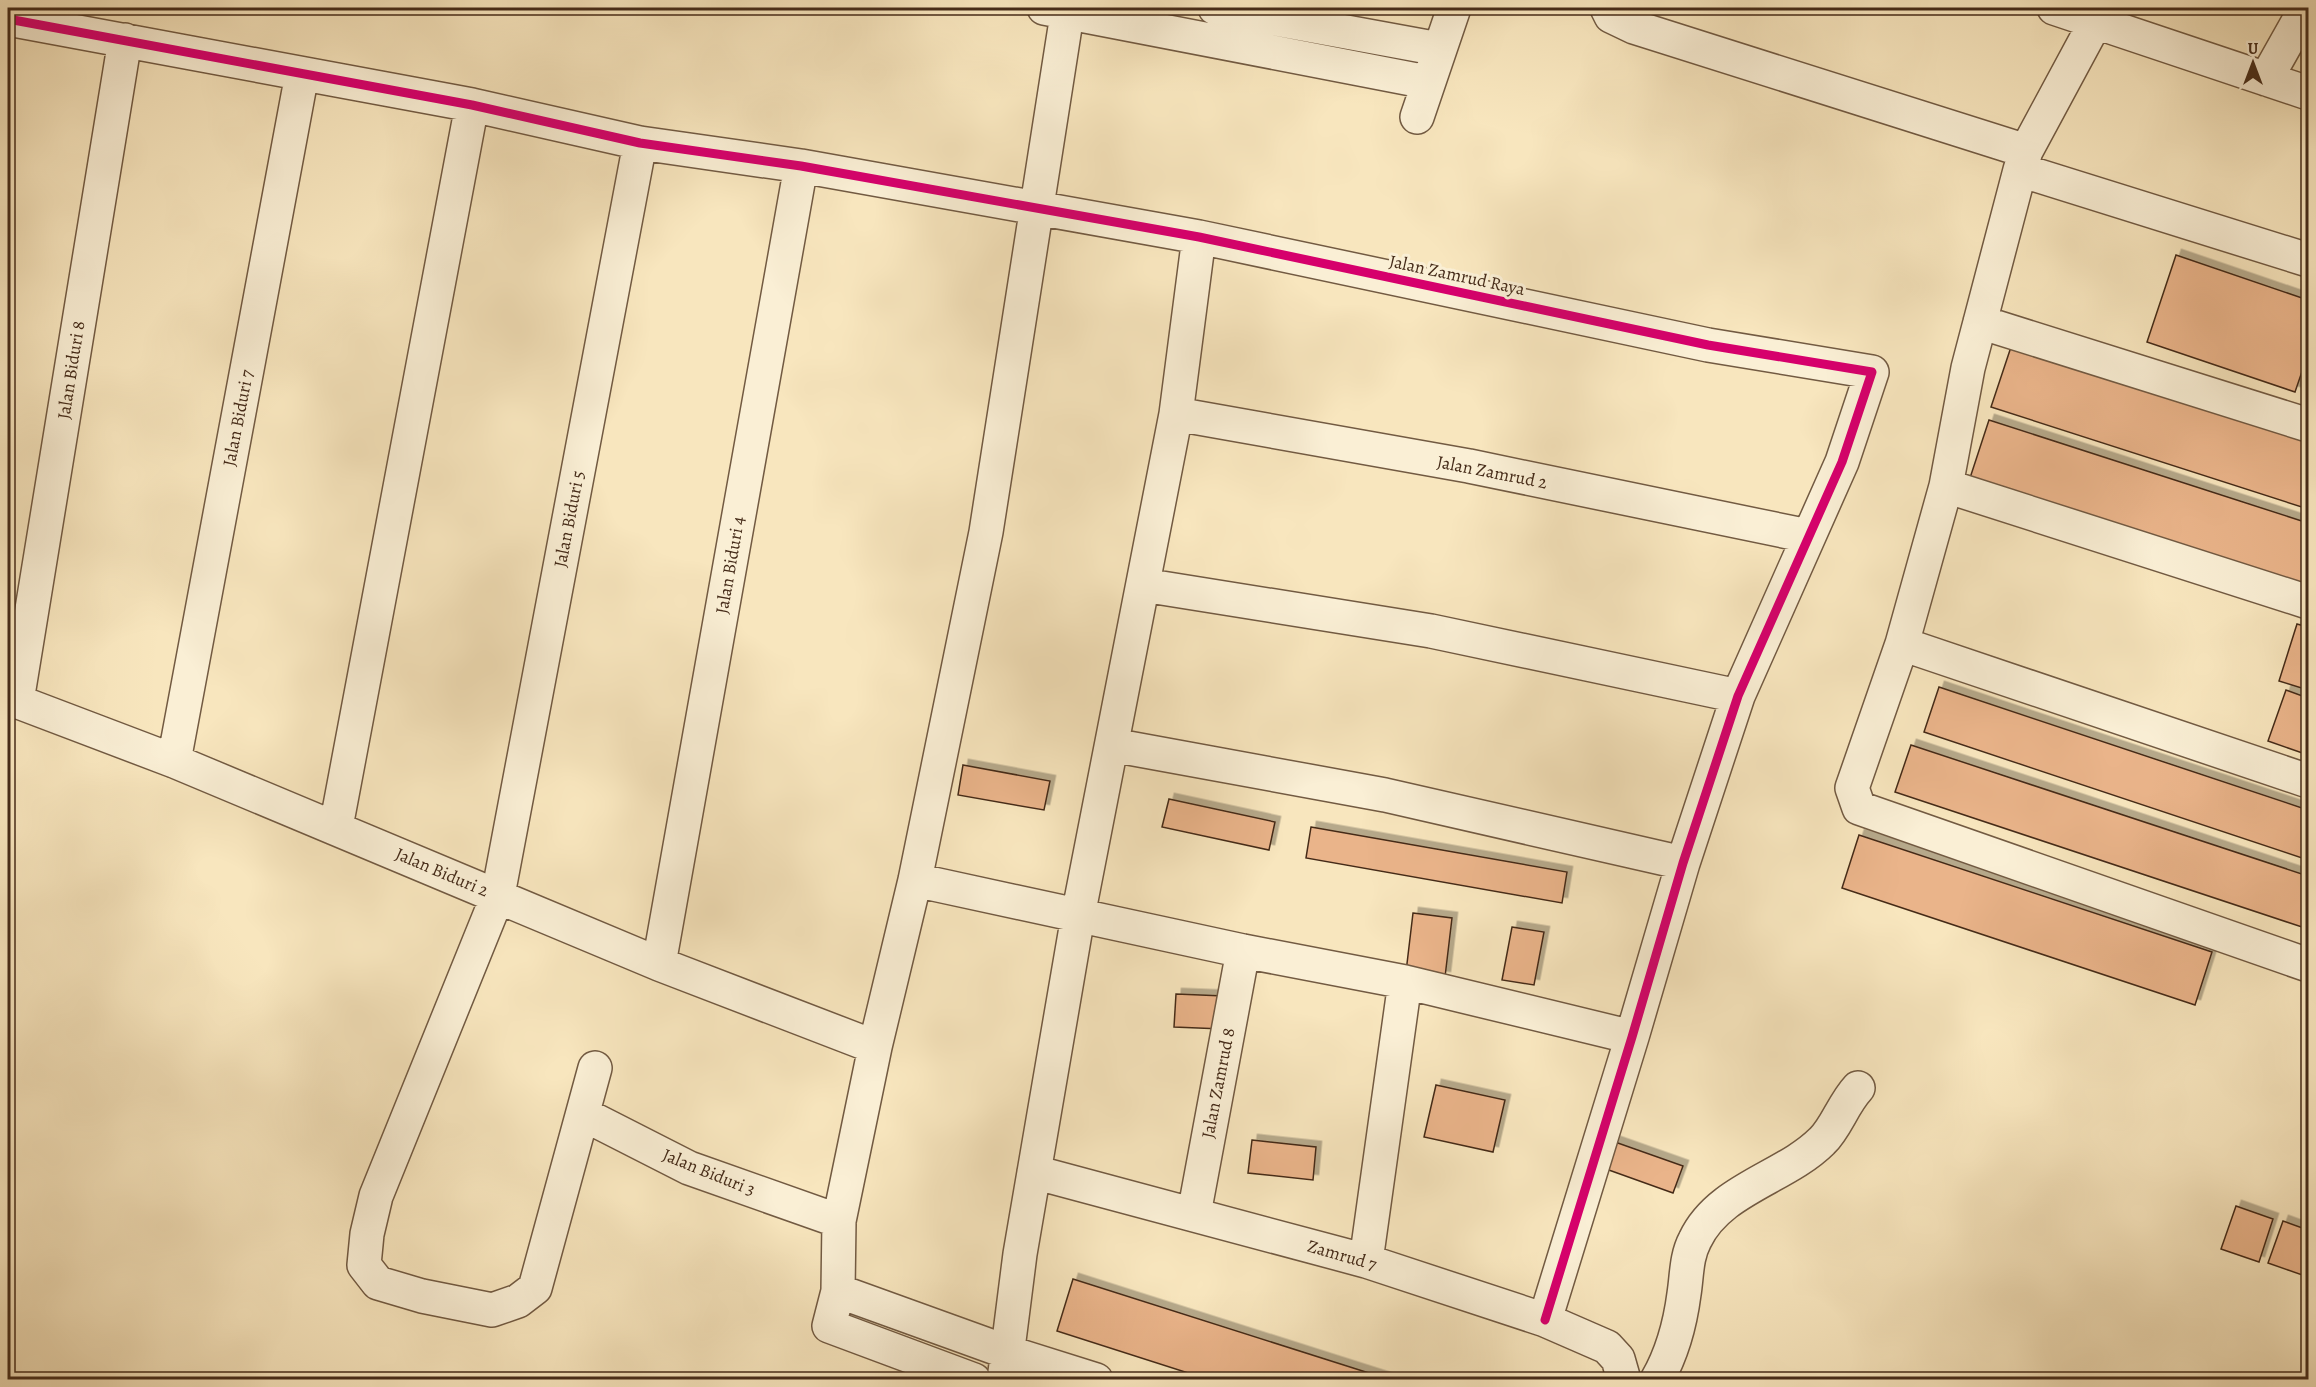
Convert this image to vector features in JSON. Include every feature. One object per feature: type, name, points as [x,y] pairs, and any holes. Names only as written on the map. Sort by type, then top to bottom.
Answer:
[{"type":"street","points":[[1215,8],[1439,49]]},
{"type":"street","points":[[1417,117],[1454,8]]},
{"type":"street","points":[[1607,8],[1611,16],[1634,27],[2308,260]]},
{"type":"street","points":[[2054,8],[2099,14],[2266,80],[2308,93]]},
{"type":"street","points":[[2266,80],[2306,8]]},
{"type":"street","points":[[974,1380],[829,1326],[838,1291],[839,1221],[875,1047],[915,880],[986,532],[1036,206],[1060,9],[1113,14],[1427,82]]},
{"type":"street","points":[[2099,14],[2023,161],[1968,368],[1946,486],[1902,644],[1852,788],[1859,808],[2308,965]]},
{"type":"street","name":"Jalan Zamrud Raya","points":[[8,19],[472,105],[640,143],[801,166],[1036,206],[1199,237],[1708,345],[1872,372],[1842,462],[1808,536]]},
{"type":"street","name":"Jalan Biduri 8","points":[[12,699],[125,40]]},
{"type":"street","name":"Jalan Biduri 7","points":[[174,761],[302,75]]},
{"type":"street","points":[[336,827],[472,105]]},
{"type":"street","name":"Jalan Biduri 5","points":[[595,1068],[535,1288],[518,1301],[492,1310],[422,1296],[378,1283],[364,1265],[367,1234],[376,1196],[498,895],[640,143]]},
{"type":"street","name":"Jalan Biduri 4","points":[[659,964],[801,166]]},
{"type":"street","points":[[1006,1366],[1034,1172],[1078,916],[1176,414],[1199,237]]},
{"type":"street","points":[[1980,322],[2308,425]]},
{"type":"street","name":"Jalan Zamrud 2","points":[[1176,414],[1469,466],[1808,536]]},
{"type":"street","points":[[1946,486],[2308,602]]},
{"type":"street","points":[[1545,1320],[1683,863],[1738,696],[1808,536]]},
{"type":"street","points":[[1143,585],[1431,631],[1738,696]]},
{"type":"street","points":[[1902,644],[2308,781]]},
{"type":"street","name":"Jalan Biduri 2","points":[[12,699],[174,761],[336,827],[659,964],[875,1047]]},
{"type":"street","points":[[1112,745],[1385,795],[1683,863]]},
{"type":"street","points":[[915,880],[1243,951],[1405,982],[1632,1037]]},
{"type":"street","name":"Jalan Zamrud 8","points":[[1194,1214],[1243,951]]},
{"type":"street","points":[[1366,1261],[1405,982]]},
{"type":"street","points":[[1657,1380],[1676,1340],[1689,1254],[1696,1238],[1714,1215],[1748,1188],[1793,1163],[1824,1139],[1845,1102],[1858,1088]]},
{"type":"street","name":"Jalan Biduri 3","points":[[583,1114],[689,1168],[839,1221]]},
{"type":"street","name":"Zamrud 7","points":[[1034,1172],[1366,1261],[1545,1320],[1607,1347],[1618,1359],[1624,1380]]},
{"type":"street","points":[[838,1291],[1006,1366],[1096,1380]]},
{"type":"building","points":[[2176,255],[2308,300],[2308,354],[2295,392],[2147,342]]},
{"type":"building","points":[[2011,347],[2308,442],[2308,509],[1991,407]]},
{"type":"building","points":[[1989,420],[2308,523],[2308,590],[1969,481]]},
{"type":"building","points":[[2297,624],[2308,627],[2308,690],[2279,681]]},
{"type":"building","points":[[1939,687],[2308,810],[2308,860],[1924,732]]},
{"type":"building","points":[[2286,690],[2308,698],[2308,755],[2268,741]]},
{"type":"building","points":[[1911,745],[2308,876],[2308,929],[1895,792]]},
{"type":"building","points":[[963,765],[1050,781],[1044,810],[958,795]]},
{"type":"building","points":[[1169,799],[1275,822],[1269,850],[1162,827]]},
{"type":"building","points":[[1311,827],[1567,872],[1562,903],[1306,858]]},
{"type":"building","points":[[1859,835],[2212,952],[2195,1005],[1842,888]]},
{"type":"building","points":[[1413,913],[1452,918],[1445,977],[1406,972]]},
{"type":"building","points":[[1512,927],[1544,932],[1534,985],[1502,980]]},
{"type":"building","points":[[1176,994],[1224,996],[1222,1029],[1174,1027]]},
{"type":"building","points":[[1436,1085],[1505,1100],[1493,1152],[1424,1137]]},
{"type":"building","points":[[1252,1140],[1316,1147],[1313,1180],[1248,1173]]},
{"type":"building","points":[[1615,1142],[1683,1166],[1673,1193],[1606,1169]]},
{"type":"building","points":[[2236,1206],[2273,1219],[2259,1262],[2221,1249]]},
{"type":"building","points":[[2283,1221],[2308,1230],[2308,1277],[2268,1263]]},
{"type":"building","points":[[1073,1279],[1391,1380],[1210,1380],[1057,1331]]},
{"type":"cycle path","points":[[8,19],[472,105],[640,143],[801,166],[1199,237],[1708,345],[1872,372],[1842,462],[1738,696],[1683,863],[1545,1320]]}]
